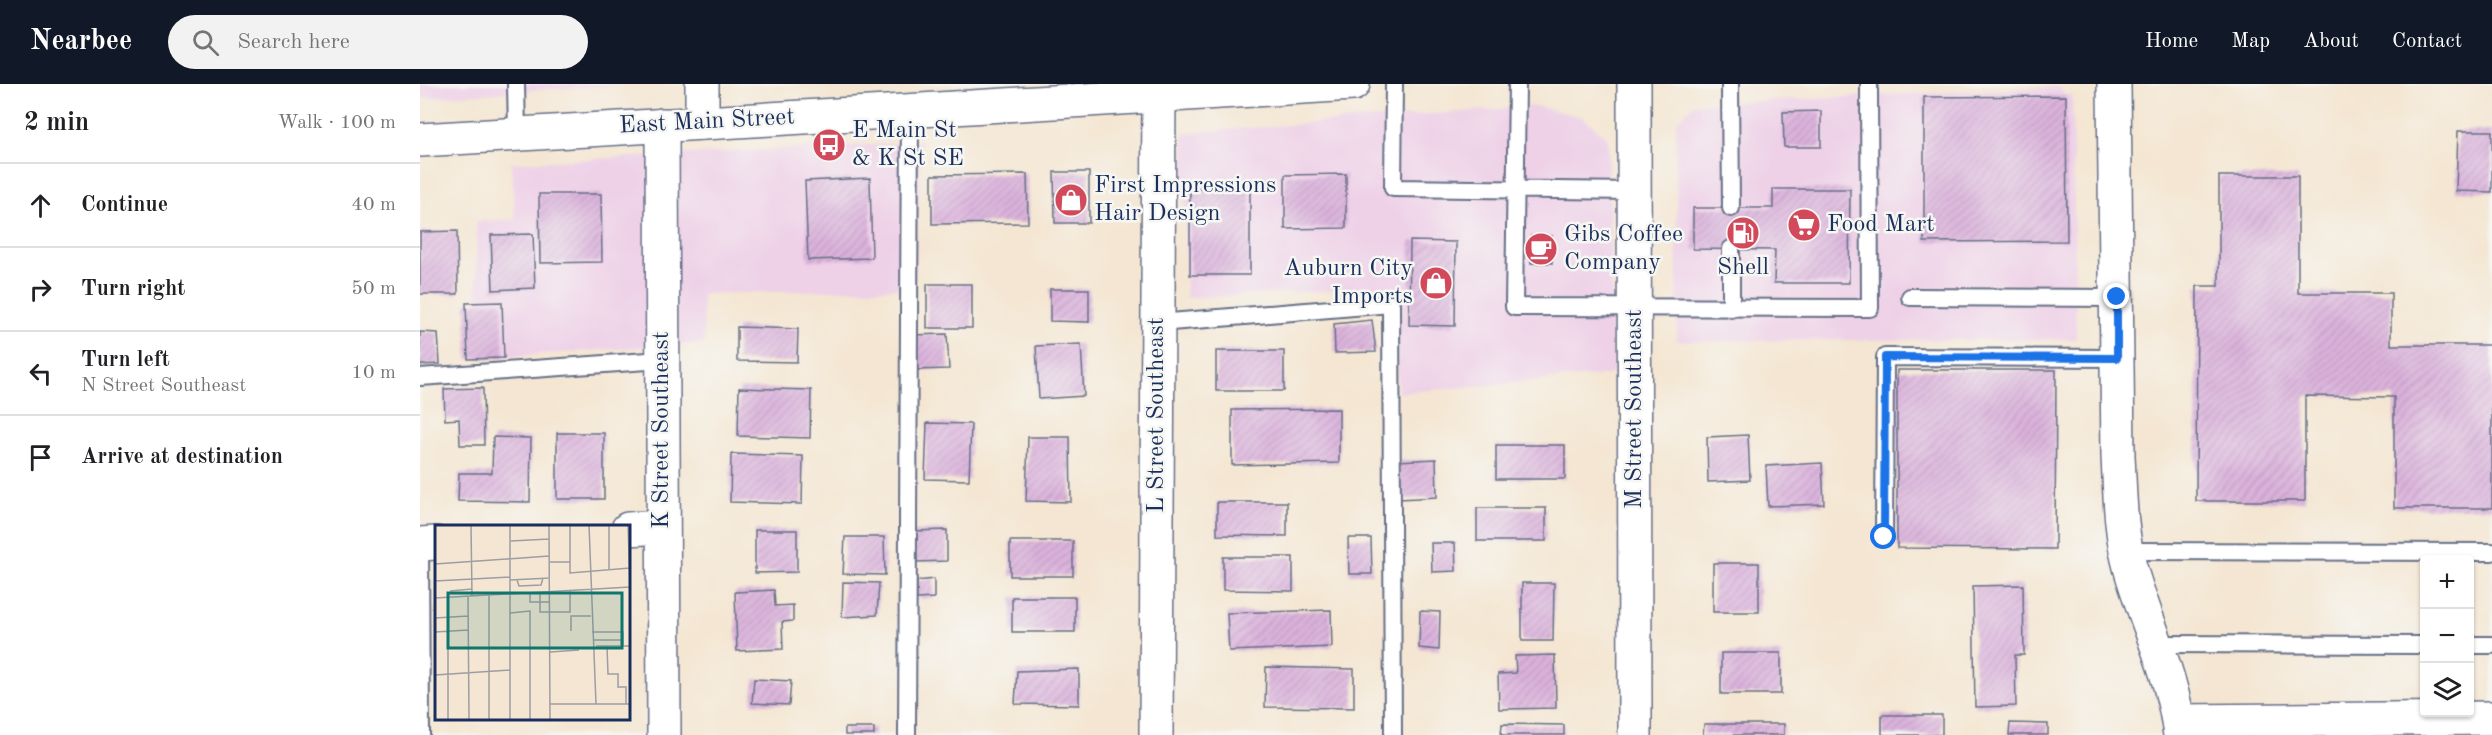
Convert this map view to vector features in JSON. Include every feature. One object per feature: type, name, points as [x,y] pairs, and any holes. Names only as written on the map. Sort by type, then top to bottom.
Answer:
[{"type":"street","points":[[702,84],[702,123]]},
{"type":"street","name":"East Main Street","points":[[420,140],[910,110],[1159,90],[1353,84]]},
{"type":"street","name":"M Street Southeast","points":[[1634,84],[1635,735]]},
{"type":"street","points":[[2115,84],[2118,456],[2122,516],[2130,566],[2168,675],[2179,728],[2314,727],[2492,718]]},
{"type":"street","name":"L Street Southeast","points":[[1156,735],[1159,90]]},
{"type":"street","name":"K Street Southeast","points":[[662,125],[664,735]]},
{"type":"street","points":[[630,529],[662,527]]},
{"type":"street","points":[[420,544],[435,543]]},
{"type":"lane","points":[[516,84],[517,134]]},
{"type":"lane","points":[[1394,84],[1393,188],[1634,191]]},
{"type":"lane","points":[[1517,84],[1514,307],[1635,309],[1870,308],[1869,84]]},
{"type":"lane","points":[[1730,84],[1731,208]]},
{"type":"lane","points":[[907,735],[910,110]]},
{"type":"lane","points":[[1731,249],[1731,309]]},
{"type":"lane","points":[[1910,297],[2117,297]]},
{"type":"lane","points":[[1158,323],[1391,304],[1393,735]]},
{"type":"lane","points":[[1884,537],[1885,357],[2117,358]]},
{"type":"lane","points":[[420,377],[662,360]]},
{"type":"lane","points":[[420,544],[421,735]]},
{"type":"lane","points":[[2127,551],[2492,552]]},
{"type":"lane","points":[[2157,644],[2420,645]]},
{"type":"lane","points":[[2474,645],[2492,645]]},
{"type":"shaded area","points":[[420,84],[632,84],[420,98]]},
{"type":"shaded area","points":[[2059,87],[2066,96],[2072,94],[2076,339],[1677,341],[1676,122],[1694,104]]},
{"type":"shaded area","points":[[1537,106],[1582,117],[1608,138],[1614,374],[1398,393],[1395,287],[1186,298],[1183,133]]},
{"type":"shaded area","points":[[921,142],[915,288],[702,294],[704,343],[478,358],[476,221],[515,220],[511,163]]},
{"type":"building","points":[[2066,96],[2067,241],[1924,242],[1924,97]]},
{"type":"building","points":[[1821,111],[1821,147],[1784,147],[1783,112]]},
{"type":"building","points":[[2458,131],[2492,131],[2492,192],[2456,191]]},
{"type":"building","points":[[1054,172],[1089,172],[1089,223],[1055,223]]},
{"type":"building","points":[[1027,174],[1028,223],[932,224],[932,175]]},
{"type":"building","points":[[1346,174],[1346,228],[1285,229],[1285,175]]},
{"type":"building","points":[[2219,176],[2298,176],[2298,293],[2391,293],[2391,345],[2492,345],[2492,508],[2394,508],[2394,397],[2305,396],[2305,501],[2196,501],[2197,286],[2219,286]]},
{"type":"building","points":[[870,178],[872,258],[808,260],[805,181]]},
{"type":"building","points":[[1190,189],[1250,189],[1250,275],[1190,275]]},
{"type":"building","points":[[1773,189],[1850,189],[1849,283],[1774,283],[1775,250],[1693,249],[1693,208],[1773,208]]},
{"type":"building","points":[[539,194],[601,194],[602,262],[540,263]]},
{"type":"building","points":[[457,231],[458,294],[420,294],[420,232]]},
{"type":"building","points":[[533,234],[535,288],[493,290],[491,235]]},
{"type":"building","name":"Gibs Coffee Company","points":[[1531,236],[1552,236],[1552,263],[1531,263]]},
{"type":"building","points":[[1410,241],[1456,242],[1455,326],[1409,325]]},
{"type":"building","points":[[927,284],[972,284],[972,328],[927,328]]},
{"type":"building","points":[[1050,289],[1089,289],[1089,322],[1050,321]]},
{"type":"building","points":[[502,302],[504,358],[468,359],[466,303]]},
{"type":"building","points":[[1372,320],[1376,352],[1335,353],[1334,324]]},
{"type":"building","points":[[737,327],[798,329],[797,362],[737,361]]},
{"type":"building","points":[[420,332],[438,333],[440,364],[420,365]]},
{"type":"building","points":[[947,334],[949,369],[913,370],[912,335]]},
{"type":"building","points":[[1081,344],[1084,396],[1039,399],[1036,346]]},
{"type":"building","points":[[1216,351],[1284,351],[1284,391],[1216,391]]},
{"type":"building","points":[[1897,370],[2056,370],[2055,549],[1897,548]]},
{"type":"building","points":[[483,388],[484,445],[460,445],[459,419],[445,420],[444,389]]},
{"type":"building","points":[[739,388],[811,390],[810,438],[738,436]]},
{"type":"building","points":[[1339,409],[1339,463],[1232,465],[1232,410]]},
{"type":"building","points":[[927,423],[971,424],[969,480],[925,479]]},
{"type":"building","points":[[557,433],[604,433],[604,499],[557,499]]},
{"type":"building","points":[[1748,435],[1750,480],[1708,482],[1707,437]]},
{"type":"building","points":[[493,437],[531,438],[530,502],[458,501],[459,473],[492,473]]},
{"type":"building","points":[[1028,437],[1070,437],[1071,502],[1026,501]]},
{"type":"building","points":[[1496,445],[1565,445],[1565,479],[1496,479]]},
{"type":"building","points":[[731,454],[803,456],[802,504],[730,502]]},
{"type":"building","points":[[1436,459],[1437,497],[1399,499],[1397,461]]},
{"type":"building","points":[[1822,463],[1824,504],[1768,506],[1766,466]]},
{"type":"building","points":[[1217,502],[1287,502],[1287,536],[1217,535]]},
{"type":"building","points":[[1477,508],[1546,508],[1546,541],[1477,541]]},
{"type":"building","points":[[755,530],[797,530],[797,572],[755,573]]},
{"type":"building","points":[[947,530],[947,561],[915,562],[913,531]]},
{"type":"building","points":[[845,537],[884,537],[885,575],[843,574]]},
{"type":"building","points":[[1348,538],[1371,538],[1372,574],[1349,574]]},
{"type":"building","points":[[1010,541],[1073,541],[1073,576],[1010,576]]},
{"type":"building","points":[[1431,543],[1455,543],[1456,571],[1432,572]]},
{"type":"building","points":[[1223,557],[1293,557],[1293,591],[1223,590]]},
{"type":"building","points":[[1713,563],[1759,563],[1759,612],[1713,612]]},
{"type":"building","points":[[934,579],[934,598],[917,599],[917,581]]},
{"type":"building","points":[[843,582],[879,583],[877,615],[842,617]]},
{"type":"building","points":[[1522,583],[1554,583],[1553,641],[1522,641]]},
{"type":"building","points":[[2023,585],[2024,655],[2015,655],[2016,706],[1975,707],[1973,586]]},
{"type":"building","points":[[774,590],[775,606],[793,605],[793,621],[782,622],[783,649],[737,651],[735,592]]},
{"type":"building","points":[[1012,597],[1075,597],[1075,632],[1012,632]]},
{"type":"building","points":[[1331,610],[1332,647],[1229,651],[1227,613]]},
{"type":"building","points":[[1420,611],[1440,612],[1439,650],[1419,648]]},
{"type":"building","points":[[1721,653],[1781,653],[1781,694],[1721,694]]},
{"type":"building","points":[[1555,655],[1556,708],[1499,709],[1498,674],[1516,673],[1515,656]]},
{"type":"building","points":[[1266,667],[1354,669],[1354,708],[1265,707]]},
{"type":"building","points":[[1079,669],[1079,705],[1015,704],[1017,671]]},
{"type":"building","points":[[754,679],[791,681],[789,705],[752,703]]},
{"type":"building","points":[[1882,715],[1942,715],[1942,735],[1882,735]]},
{"type":"building","points":[[2010,723],[2048,724],[2048,735],[2009,735]]},
{"type":"building","points":[[1502,724],[1564,725],[1564,735],[1501,735]]},
{"type":"building","points":[[1704,724],[1784,724],[1784,735],[1703,735]]},
{"type":"building","points":[[845,728],[874,728],[874,735],[845,735]]},
{"type":"place","name":"E Main St & K St SE","points":[[829,145]]},
{"type":"place","name":"First Impressions Hair Design","points":[[1071,200]]},
{"type":"place","name":"Food Mart","points":[[1804,225]]},
{"type":"place","name":"Shell","points":[[1743,233]]},
{"type":"place","name":"Gibs Coffee Company","points":[[1541,249]]},
{"type":"place","name":"Auburn City Imports","points":[[1436,283]]},
{"type":"route","points":[[1884,537],[1885,357],[2117,358],[2117,297]]}]
